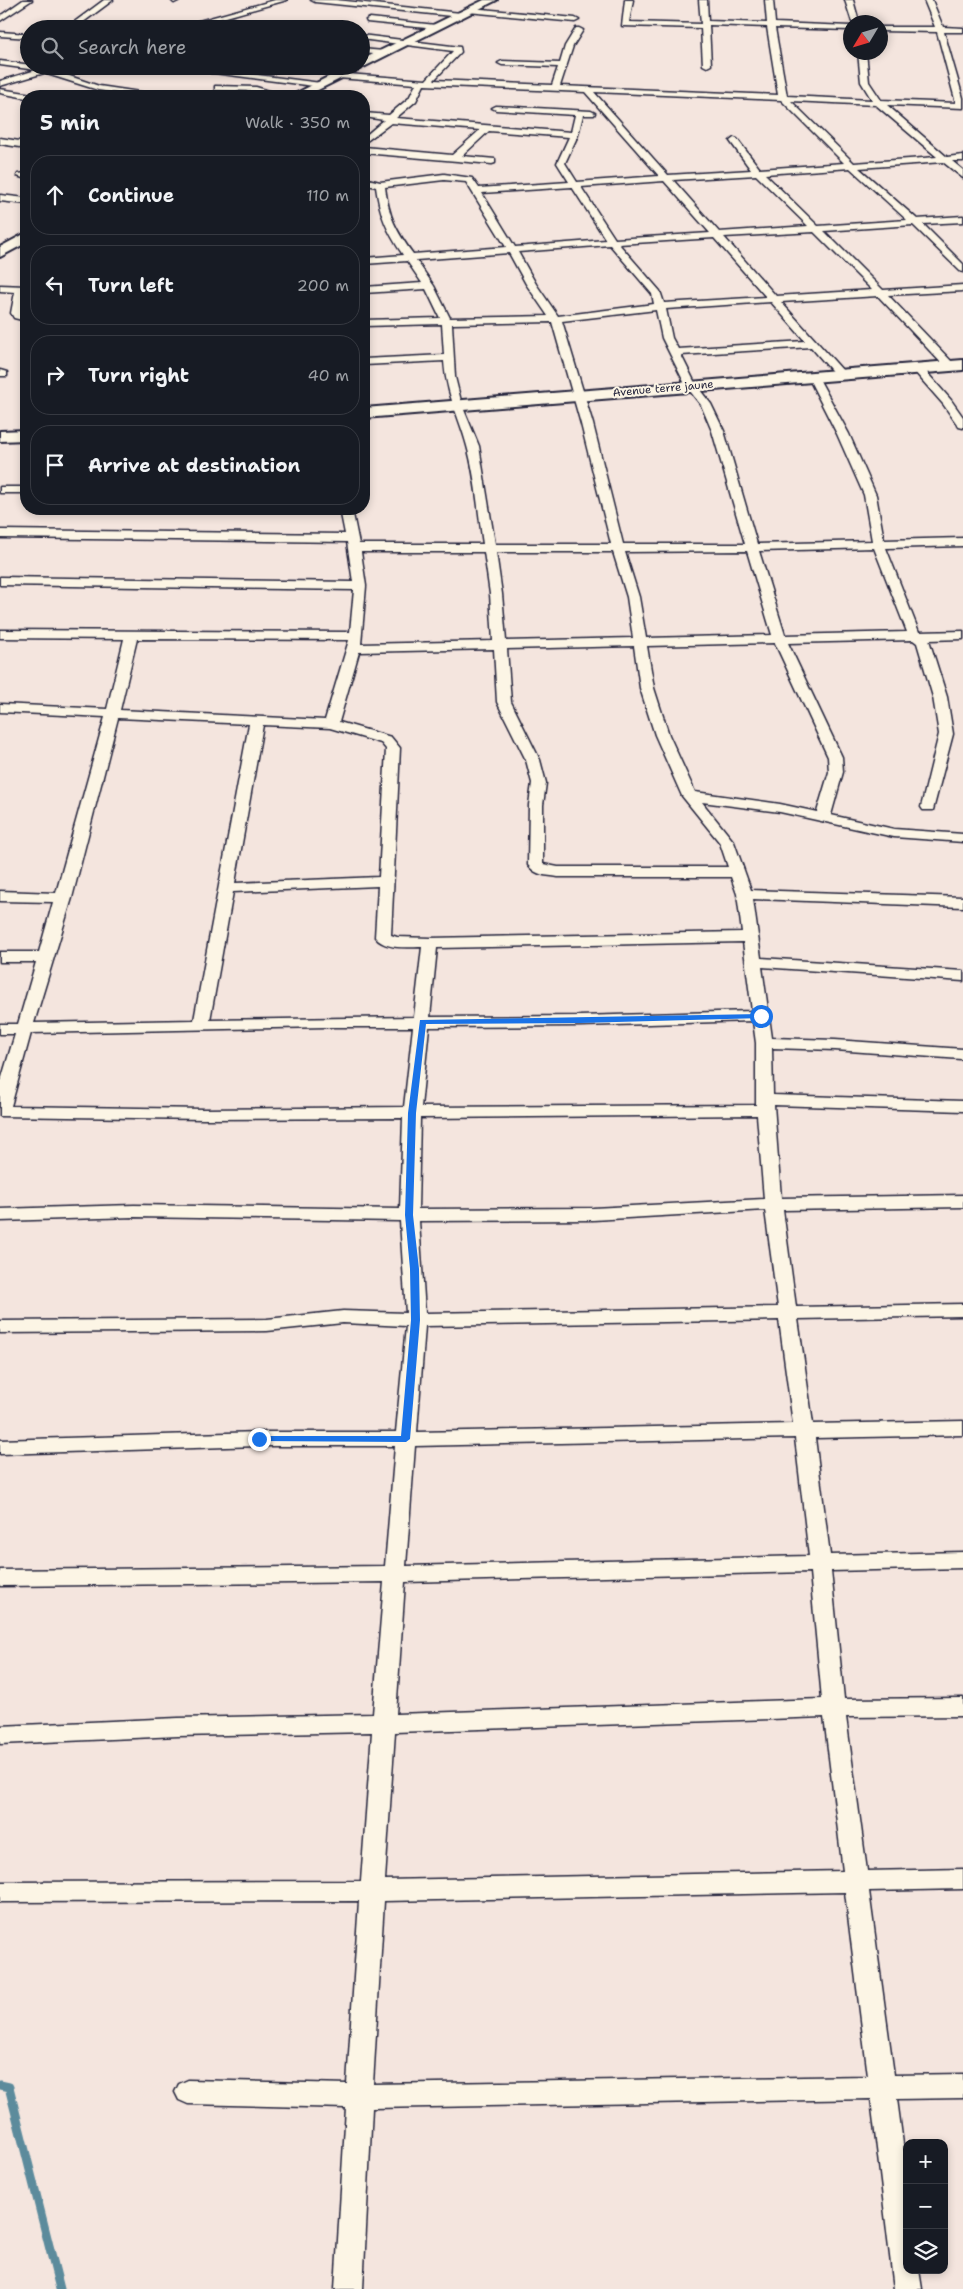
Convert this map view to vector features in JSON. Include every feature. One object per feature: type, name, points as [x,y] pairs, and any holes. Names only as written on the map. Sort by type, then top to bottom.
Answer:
[{"type":"street","points":[[0,19],[28,0]]},
{"type":"street","points":[[81,20],[109,0]]},
{"type":"street","points":[[204,20],[283,0]]},
{"type":"street","points":[[315,0],[460,15]]},
{"type":"street","points":[[629,0],[625,24],[843,28]]},
{"type":"street","points":[[703,0],[707,65]]},
{"type":"street","points":[[770,0],[772,39],[783,98],[851,165],[915,222],[963,269]]},
{"type":"street","points":[[849,0],[854,15]]},
{"type":"street","points":[[310,90],[341,75],[424,82],[962,106],[952,78],[940,30],[928,0]]},
{"type":"street","points":[[370,60],[460,15],[492,2]]},
{"type":"street","points":[[471,10],[576,20]]},
{"type":"street","points":[[370,20],[436,27]]},
{"type":"street","points":[[888,29],[963,30]]},
{"type":"street","points":[[556,87],[569,46],[579,30]]},
{"type":"street","points":[[372,31],[418,36]]},
{"type":"street","points":[[0,34],[20,35]]},
{"type":"street","points":[[370,38],[458,50],[424,82],[413,99],[370,136]]},
{"type":"street","points":[[370,52],[384,53]]},
{"type":"street","points":[[863,60],[865,82],[878,102],[943,160],[963,175]]},
{"type":"street","points":[[0,63],[20,66]]},
{"type":"street","points":[[502,63],[563,65]]},
{"type":"street","points":[[0,84],[28,75]]},
{"type":"street","points":[[59,75],[98,88],[112,90]]},
{"type":"street","points":[[244,75],[320,85]]},
{"type":"street","points":[[952,78],[963,78]]},
{"type":"street","points":[[218,88],[260,90]]},
{"type":"street","points":[[587,89],[840,374]]},
{"type":"street","points":[[0,91],[20,94]]},
{"type":"street","points":[[496,108],[609,113]]},
{"type":"street","points":[[580,112],[574,135],[561,163],[612,242],[657,293],[667,338],[691,386],[706,404],[718,431],[779,638],[835,757],[836,772],[823,816]]},
{"type":"street","points":[[370,116],[574,135]]},
{"type":"street","points":[[454,158],[487,128]]},
{"type":"street","points":[[0,141],[20,144]]},
{"type":"street","points":[[734,141],[757,171],[815,229],[839,250],[878,293],[956,366]]},
{"type":"street","points":[[370,151],[492,161]]},
{"type":"street","points":[[477,191],[963,158]]},
{"type":"street","points":[[370,183],[380,186],[426,179],[461,178],[469,180],[532,284],[556,319],[603,482],[618,549],[633,597],[648,688],[662,735],[689,796],[727,842],[745,894],[764,1043],[765,1105],[773,1204],[786,1312],[804,1432],[820,1562],[834,1708],[908,2289]]},
{"type":"street","points":[[380,186],[384,212],[392,231],[429,286],[447,322],[450,376],[457,405],[473,446],[496,594],[504,702],[533,760],[539,782],[536,804],[537,868],[558,872],[738,872]]},
{"type":"street","points":[[0,198],[20,200]]},
{"type":"street","points":[[370,260],[612,242],[963,219]]},
{"type":"street","points":[[0,253],[20,241]]},
{"type":"street","points":[[370,290],[429,286]]},
{"type":"street","points":[[0,288],[20,290]]},
{"type":"street","points":[[370,323],[556,319],[661,306],[963,288]]},
{"type":"street","points":[[20,300],[16,313],[20,316]]},
{"type":"street","points":[[674,352],[814,344]]},
{"type":"street","points":[[370,362],[450,358]]},
{"type":"street","name":"Avenue terre jaune","points":[[370,412],[956,366]]},
{"type":"street","points":[[918,369],[947,402],[963,424]]},
{"type":"street","points":[[813,377],[843,434],[870,495],[879,544],[914,634],[923,641],[940,697],[941,715],[946,734],[928,807]]},
{"type":"street","points":[[0,436],[20,435]]},
{"type":"street","points":[[0,490],[20,490]]},
{"type":"street","points":[[332,724],[355,642],[360,586],[347,515]]},
{"type":"street","points":[[0,534],[488,548],[618,549],[963,542]]},
{"type":"street","points":[[0,581],[360,586]]},
{"type":"street","points":[[0,634],[131,635],[355,642],[500,644],[914,634],[963,635]]},
{"type":"street","points":[[131,635],[114,714],[64,898],[1,1111],[204,1114],[412,1113],[765,1105],[963,1106]]},
{"type":"street","points":[[0,708],[332,724],[386,740],[393,748],[391,808],[384,881],[383,937],[394,942],[430,943],[749,937]]},
{"type":"street","points":[[200,1025],[257,720]]},
{"type":"street","points":[[689,796],[780,808],[894,833],[963,838]]},
{"type":"street","points":[[225,888],[384,881]]},
{"type":"street","points":[[745,894],[963,902]]},
{"type":"street","points":[[0,896],[64,898]]},
{"type":"street","points":[[350,2289],[359,2096],[374,1891],[383,1723],[416,1320],[409,1215],[412,1113],[430,943]]},
{"type":"street","points":[[0,956],[46,958]]},
{"type":"street","points":[[753,962],[963,976]]},
{"type":"street","points":[[0,1029],[422,1021],[580,1021],[761,1016]]},
{"type":"street","points":[[764,1043],[835,1045],[961,1054]]},
{"type":"street","points":[[0,1216],[134,1211],[409,1215],[593,1214],[773,1204],[963,1201]]},
{"type":"street","points":[[0,1328],[267,1325],[343,1317],[416,1320],[963,1310]]},
{"type":"street","points":[[0,1447],[259,1439],[406,1439],[963,1428]]},
{"type":"street","points":[[0,1578],[395,1574],[820,1562],[963,1560]]},
{"type":"street","points":[[0,1734],[834,1708],[963,1707]]},
{"type":"street","points":[[0,1892],[374,1891],[963,1879]]},
{"type":"street","points":[[188,2092],[359,2096],[963,2086]]},
{"type":"waterway","points":[[0,2085],[9,2087],[60,2289]]},
{"type":"route","points":[[259,1439],[406,1439],[416,1320],[409,1215],[412,1113],[422,1021],[580,1021],[761,1016]]}]
